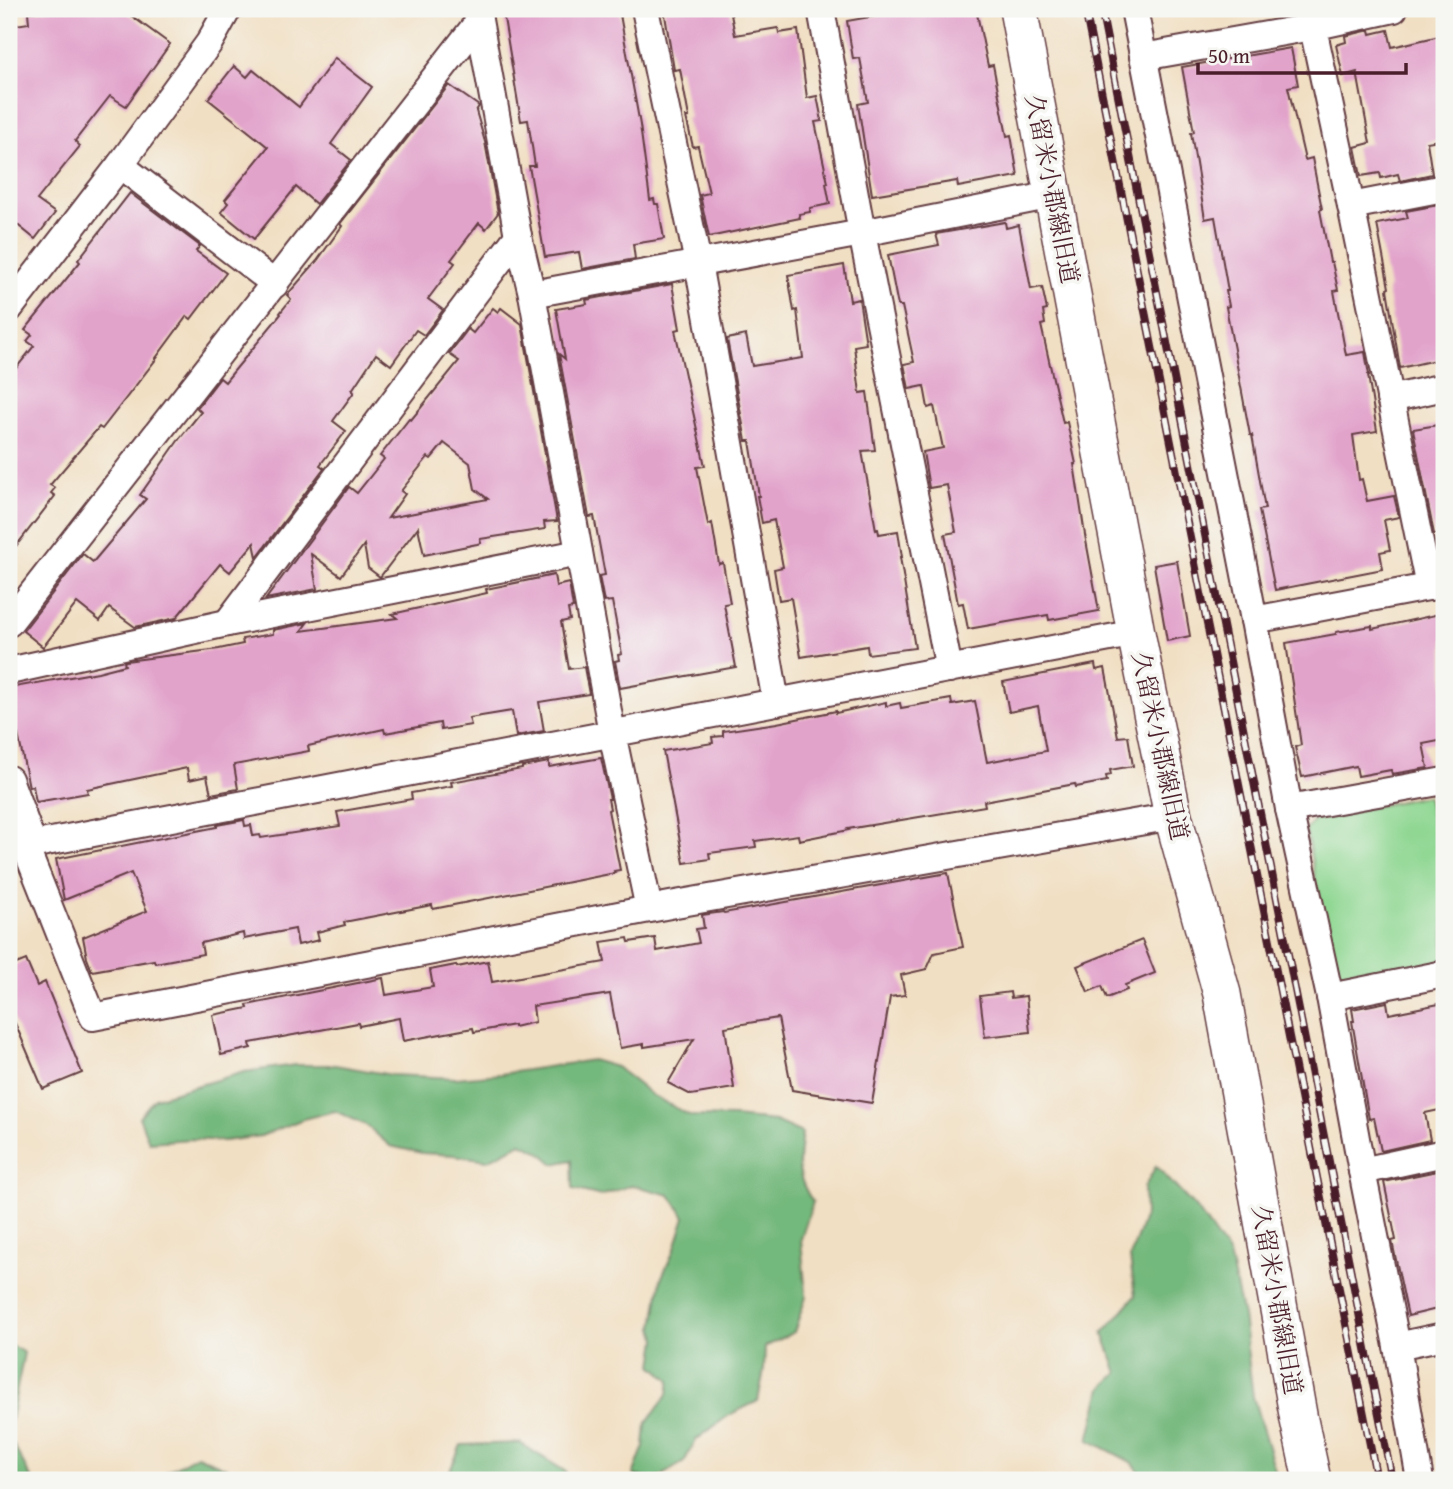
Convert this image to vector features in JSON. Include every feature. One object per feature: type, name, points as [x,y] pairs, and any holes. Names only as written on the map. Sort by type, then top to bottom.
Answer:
[{"type":"street","points":[[9,309],[120,165],[209,43],[229,9]]},
{"type":"street","points":[[645,9],[698,263],[776,702]]},
{"type":"street","points":[[821,9],[862,233],[948,668]]},
{"type":"street","name":"久留米小郡線旧道","points":[[1018,9],[1173,816],[1222,994],[1296,1406],[1312,1480]]},
{"type":"street","points":[[1133,9],[1289,809],[1330,997],[1420,1480]]},
{"type":"street","points":[[1143,57],[1310,18],[1394,9]]},
{"type":"street","points":[[478,15],[612,733],[649,909]]},
{"type":"street","points":[[9,623],[275,284],[478,15]]},
{"type":"street","points":[[1254,620],[1436,585],[1390,399],[1310,18]]},
{"type":"street","points":[[120,165],[275,284]]},
{"type":"street","points":[[1351,206],[1444,188]]},
{"type":"street","points":[[532,294],[1053,195]]},
{"type":"street","points":[[227,623],[518,236]]},
{"type":"street","points":[[1390,399],[1444,387]]},
{"type":"street","points":[[9,671],[227,623],[579,553]]},
{"type":"street","points":[[22,847],[1136,633]]},
{"type":"street","points":[[9,779],[22,847],[93,1017],[649,909],[1173,816]]},
{"type":"street","points":[[1289,809],[1444,782]]},
{"type":"street","points":[[1330,997],[1444,974]]},
{"type":"street","points":[[1362,1171],[1444,1153]]},
{"type":"street","points":[[1397,1346],[1444,1336]]},
{"type":"green space","points":[[1427,796],[1444,879],[1444,962],[1348,984],[1333,974],[1306,830],[1316,818]]},
{"type":"green space","points":[[592,1060],[616,1067],[653,1096],[691,1116],[775,1121],[802,1133],[799,1169],[803,1184],[813,1202],[801,1239],[806,1297],[794,1332],[765,1347],[758,1401],[729,1415],[696,1440],[684,1462],[654,1480],[633,1475],[644,1446],[646,1424],[668,1394],[670,1380],[653,1365],[657,1339],[654,1327],[661,1279],[685,1217],[670,1195],[632,1185],[601,1196],[573,1189],[572,1160],[554,1164],[539,1151],[521,1143],[488,1160],[422,1153],[390,1146],[366,1125],[335,1111],[303,1119],[261,1136],[224,1141],[192,1139],[149,1142],[139,1117],[155,1098],[244,1072],[295,1065],[335,1065],[392,1075],[456,1078]]},
{"type":"green space","points":[[1156,1166],[1199,1212],[1229,1255],[1243,1316],[1253,1397],[1278,1480],[1145,1480],[1133,1463],[1089,1440],[1102,1388],[1118,1373],[1103,1333],[1135,1296],[1130,1257],[1145,1215],[1144,1188]]},
{"type":"green space","points":[[9,1344],[24,1353],[9,1429]]},
{"type":"green space","points":[[9,1437],[32,1480],[9,1480]]},
{"type":"green space","points":[[520,1443],[566,1472],[563,1480],[446,1480],[461,1445]]},
{"type":"green space","points":[[197,1455],[238,1473],[239,1480],[152,1480]]},
{"type":"building","points":[[52,9],[122,9],[170,44],[126,106],[110,96],[75,141],[80,146],[37,200],[55,213],[35,239],[9,218],[9,26],[29,23],[28,12]]},
{"type":"building","points":[[521,9],[619,9],[640,125],[650,200],[654,199],[655,204],[658,204],[664,239],[633,244],[635,259],[582,269],[579,252],[545,257],[529,166],[535,166],[528,120],[521,121],[503,12]]},
{"type":"building","points":[[664,9],[730,9],[735,35],[778,28],[779,33],[798,30],[807,98],[817,96],[822,121],[815,122],[830,204],[810,208],[810,212],[799,214],[800,218],[709,237],[700,195],[709,193],[698,146],[693,147],[680,69],[674,70]]},
{"type":"building","points":[[915,9],[976,9],[988,66],[993,65],[1007,136],[1011,135],[1018,176],[958,187],[957,181],[872,195],[858,104],[868,102],[860,58],[853,59],[847,21]]},
{"type":"building","points":[[1370,30],[1371,34],[1388,30],[1392,47],[1444,35],[1444,139],[1427,142],[1432,174],[1400,181],[1398,174],[1381,178],[1380,173],[1361,176],[1355,147],[1370,143],[1357,72],[1343,76],[1336,45],[1346,42],[1345,36]]},
{"type":"building","points":[[1291,48],[1298,85],[1288,87],[1305,160],[1312,158],[1330,262],[1338,290],[1334,291],[1346,355],[1365,352],[1369,375],[1377,431],[1353,435],[1359,480],[1362,479],[1367,501],[1394,496],[1399,517],[1384,520],[1390,550],[1380,552],[1383,569],[1275,590],[1259,510],[1265,509],[1226,307],[1229,306],[1228,291],[1215,217],[1205,219],[1191,133],[1194,132],[1182,67]]},
{"type":"building","points":[[335,58],[372,87],[331,144],[351,160],[316,204],[296,187],[254,239],[221,212],[228,203],[225,200],[268,147],[208,99],[234,66],[247,77],[253,70],[299,107]]},
{"type":"building","points":[[449,85],[479,106],[476,111],[485,142],[498,213],[486,229],[479,223],[451,260],[455,263],[428,299],[443,310],[424,335],[416,330],[391,365],[376,354],[333,421],[346,431],[320,465],[324,468],[257,557],[254,543],[230,572],[220,564],[176,618],[135,627],[109,608],[100,621],[77,603],[43,647],[23,631],[83,554],[93,562],[146,499],[140,495],[201,412],[197,408],[220,378],[225,382],[281,314],[291,299],[287,295],[317,261],[342,226],[340,224]]},
{"type":"building","points":[[130,193],[200,246],[196,251],[226,273],[191,319],[187,316],[102,429],[99,427],[50,485],[55,488],[51,493],[55,496],[9,555],[9,377],[34,346],[27,341],[32,335],[25,330],[80,262],[78,260]]},
{"type":"building","points":[[1444,204],[1444,358],[1400,368],[1377,224],[1408,218],[1406,211]]},
{"type":"building","points":[[1005,222],[1006,228],[1019,225],[1031,289],[1042,287],[1047,310],[1043,311],[1045,324],[1041,325],[1063,423],[1067,422],[1076,464],[1099,611],[1049,620],[1048,615],[968,629],[963,603],[958,604],[945,534],[956,532],[947,485],[929,488],[923,452],[943,448],[934,406],[928,408],[924,386],[909,389],[904,364],[914,362],[902,306],[898,306],[888,255],[939,245],[936,234]]},
{"type":"building","points":[[844,265],[850,301],[859,299],[866,344],[854,346],[860,393],[867,392],[875,450],[862,451],[876,530],[878,529],[879,534],[898,531],[915,648],[868,654],[867,646],[801,657],[791,598],[779,600],[774,569],[783,567],[774,520],[762,523],[750,441],[746,441],[727,339],[746,335],[752,366],[803,358],[797,310],[794,311],[788,275]]},
{"type":"building","points":[[672,284],[680,329],[675,330],[705,466],[697,467],[708,525],[712,523],[719,564],[723,563],[730,603],[724,604],[736,667],[620,688],[615,661],[619,660],[618,655],[622,654],[612,601],[604,602],[599,576],[605,575],[594,516],[589,517],[559,354],[565,359],[556,309],[587,304],[586,300]]},
{"type":"building","points":[[493,308],[498,312],[501,308],[522,324],[557,521],[544,522],[545,529],[480,539],[481,543],[424,555],[418,527],[380,577],[368,568],[364,545],[341,576],[311,554],[317,589],[266,599],[349,487],[357,493],[384,459],[380,456],[459,361],[449,354],[468,329],[473,333]],"holes":[[[444,443],[470,463],[475,489],[488,499],[388,518],[405,494],[401,491],[428,457],[431,459]]]},
{"type":"building","points":[[1444,424],[1444,534],[1434,534],[1413,429]]},
{"type":"building","points":[[1177,561],[1190,636],[1167,641],[1154,565]]},
{"type":"building","points":[[554,575],[556,586],[569,583],[573,608],[568,609],[570,620],[561,622],[569,669],[584,667],[589,694],[539,702],[544,731],[516,736],[512,711],[469,718],[471,725],[441,730],[440,723],[385,733],[384,729],[308,746],[309,751],[234,765],[238,789],[211,794],[207,776],[189,780],[187,768],[87,789],[88,793],[36,802],[33,786],[29,787],[18,734],[15,735],[9,688],[98,672],[125,665],[126,661],[243,644],[242,639],[273,634],[273,630],[307,623],[301,631],[397,618],[392,614],[487,593],[486,589]]},
{"type":"building","points":[[1444,613],[1444,740],[1423,744],[1428,768],[1392,774],[1391,770],[1358,776],[1356,766],[1302,777],[1295,747],[1301,745],[1286,643],[1372,626],[1372,629]]},
{"type":"building","points":[[1095,664],[1096,670],[1105,668],[1118,737],[1128,736],[1133,766],[1110,770],[1111,775],[1106,776],[1107,781],[1076,787],[1075,784],[984,801],[985,806],[799,840],[798,835],[755,841],[756,847],[709,853],[710,859],[684,863],[663,751],[713,743],[712,737],[723,736],[723,731],[886,702],[886,706],[900,703],[901,708],[951,699],[952,705],[975,701],[987,762],[1046,751],[1038,706],[1009,712],[1003,682]]},
{"type":"building","points":[[601,758],[620,870],[614,871],[615,873],[433,909],[432,905],[344,922],[345,925],[317,932],[319,940],[298,945],[295,929],[244,939],[243,933],[201,943],[203,954],[92,971],[83,937],[147,911],[131,873],[64,900],[56,859],[244,820],[245,826],[251,825],[253,836],[260,835],[261,838],[340,826],[337,812],[412,799],[411,793],[452,786],[451,782],[549,762],[549,767]]},
{"type":"building","points":[[948,873],[963,947],[934,953],[927,969],[901,975],[905,995],[890,997],[872,1103],[792,1090],[778,1018],[725,1027],[734,1088],[691,1095],[668,1083],[694,1039],[620,1048],[610,994],[533,1006],[535,1022],[514,1027],[474,1032],[473,1028],[403,1041],[399,1018],[250,1043],[251,1048],[221,1055],[213,1015],[248,1008],[247,1005],[383,978],[386,995],[433,987],[430,970],[488,961],[492,982],[605,962],[601,942],[655,938],[657,951],[699,943],[696,929],[704,928],[702,915]]},
{"type":"building","points":[[1142,940],[1155,973],[1125,985],[1127,990],[1107,998],[1102,986],[1088,992],[1077,966]]},
{"type":"building","points":[[26,960],[37,986],[45,982],[82,1073],[43,1089],[9,1009],[9,967]]},
{"type":"building","points":[[1010,992],[1011,998],[1026,996],[1030,1032],[985,1037],[980,996]]},
{"type":"building","points":[[1387,1002],[1389,1014],[1444,1003],[1444,1109],[1425,1113],[1430,1140],[1381,1151],[1374,1118],[1369,1119],[1352,1009]]},
{"type":"building","points":[[1437,1171],[1438,1176],[1444,1174],[1444,1300],[1435,1303],[1437,1309],[1408,1316],[1392,1241],[1396,1240],[1384,1182]]},
{"type":"railway","points":[[1085,9],[1377,1480]]},
{"type":"railway","points":[[1101,9],[1392,1480]]}]
